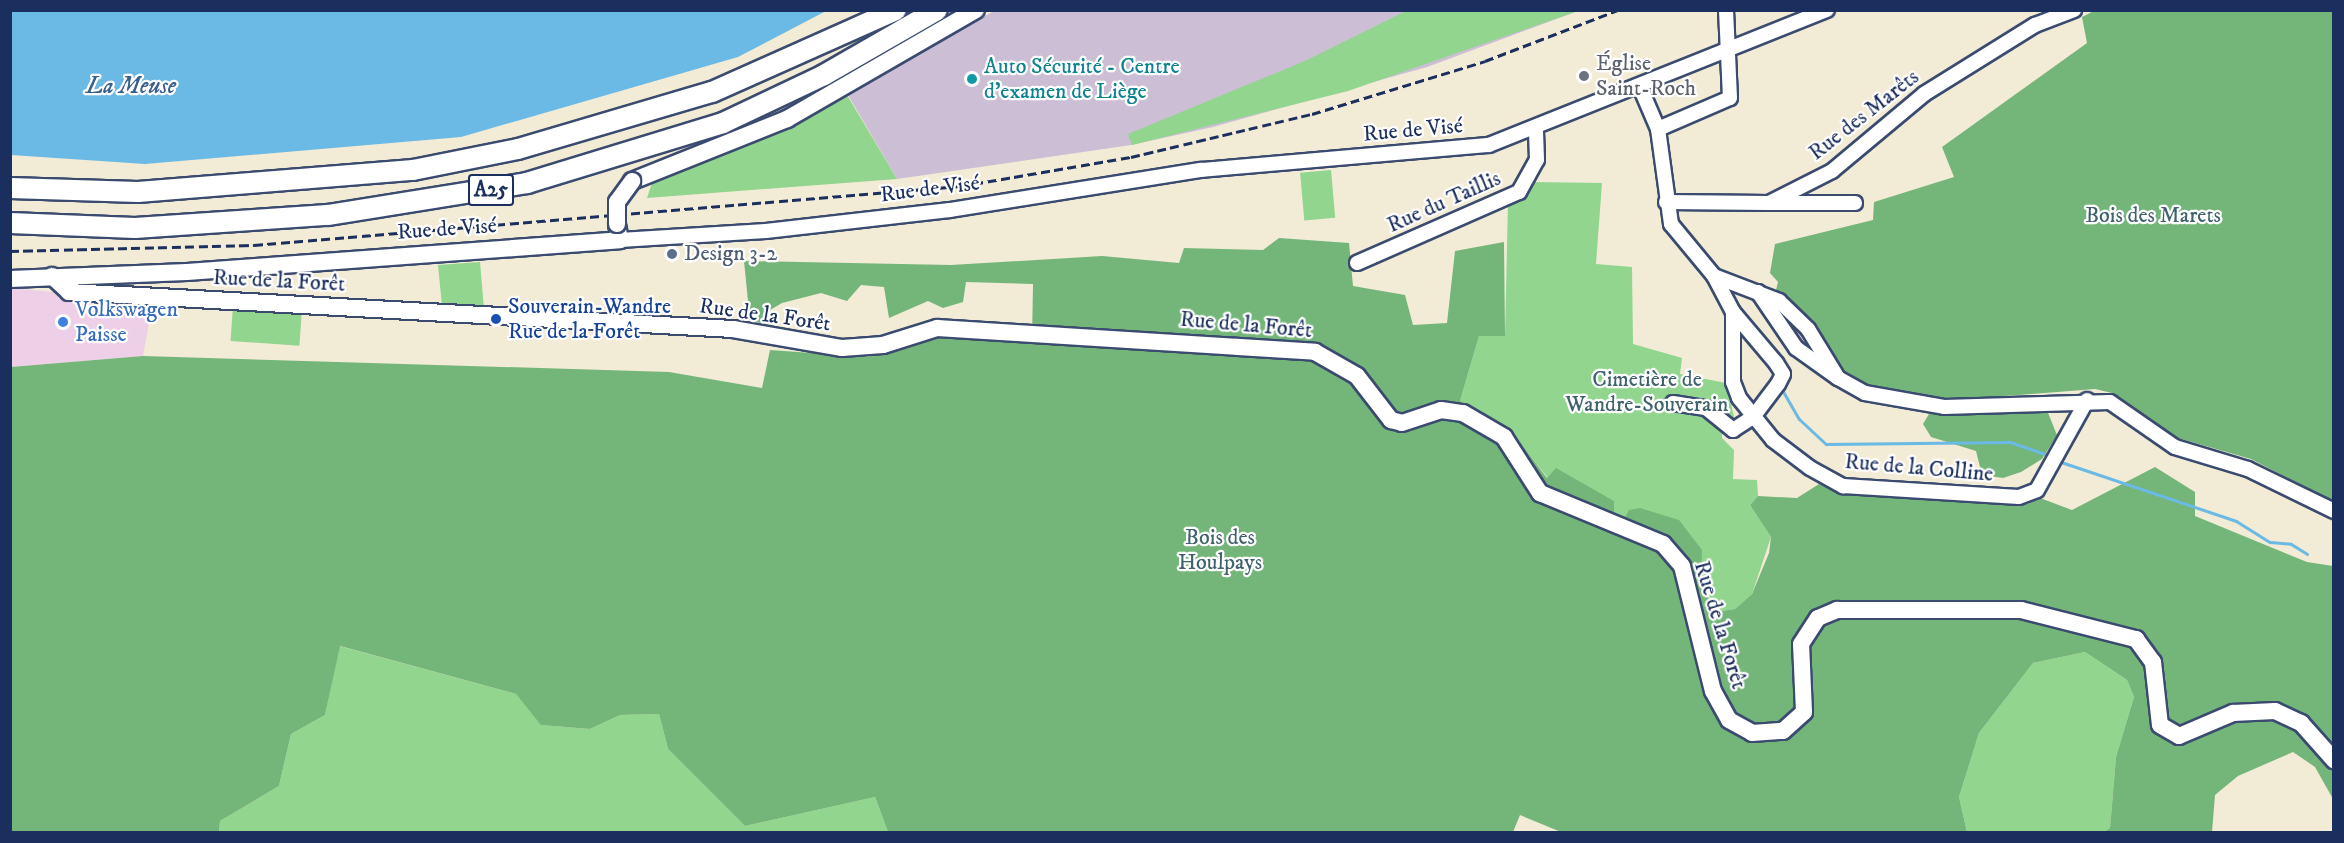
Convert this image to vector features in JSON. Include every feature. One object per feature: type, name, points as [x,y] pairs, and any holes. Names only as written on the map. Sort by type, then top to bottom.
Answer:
[{"type":"highway","name":"A25","points":[[10,188],[206,189],[423,168],[518,149],[712,92],[896,10]]},
{"type":"highway","name":"A25","points":[[10,223],[135,228],[328,215],[527,183],[723,123],[824,75],[937,10]]},
{"type":"main road","points":[[618,232],[617,202],[632,181],[787,119],[975,10]]},
{"type":"main road","name":"Rue de Visé","points":[[10,279],[187,272],[618,232]]},
{"type":"main road","name":"Rue de la Forêt","points":[[52,276],[69,292],[733,329],[842,348],[883,345],[937,328],[1315,352],[1357,376],[1391,420],[1402,423],[1441,410],[1464,413],[1504,438],[1540,493],[1663,544],[1682,566],[1713,692],[1729,720],[1752,733],[1782,731],[1804,712],[1801,644],[1818,618],[1837,609],[2020,610],[2136,639],[2153,662],[2160,725],[2179,736],[2233,712],[2260,709],[2301,723],[2334,760]]},
{"type":"street","points":[[1658,129],[1730,98],[1731,49],[1726,10]]},
{"type":"street","name":"Rue de Visé","points":[[618,232],[950,210],[1201,170],[1432,153],[1489,145],[1536,130],[1827,10]]},
{"type":"street","name":"Rue des Marêts","points":[[1666,202],[1769,203],[1832,171],[1924,94],[2036,26],[2074,10]]},
{"type":"street","name":"Rue de la Colline","points":[[1640,87],[1658,129],[1666,202],[1676,234],[1714,276],[1733,312],[1733,382],[1753,417],[1773,440],[1843,486],[2019,498],[2037,490],[2087,400]]},
{"type":"street","name":"Rue du Taillis","points":[[1357,263],[1519,192],[1537,160],[1536,130]]},
{"type":"street","points":[[1769,203],[1855,203]]},
{"type":"street","points":[[1714,276],[1758,292],[1793,312],[1838,378]]},
{"type":"street","points":[[1758,292],[1796,348],[1838,378],[1865,393],[1944,406],[2087,400],[2110,402],[2175,447],[2266,476],[2334,512]]},
{"type":"street","points":[[1673,403],[1706,408],[1733,430],[1753,417],[1783,374],[1733,312]]},
{"type":"shaded area","points":[[1578,10],[1427,67],[1213,127],[1131,145],[897,179],[848,95],[994,11]]},
{"type":"shaded area","points":[[10,288],[153,301],[143,356],[11,367]]},
{"type":"green space","points":[[1408,10],[1578,11],[1348,91],[1132,145],[1128,134],[1305,61]]},
{"type":"green space","name":"Bois des Marets","points":[[2096,10],[2333,11],[2333,501],[2251,459],[2178,438],[2112,393],[2095,389],[1981,398],[1982,411],[2046,408],[2057,435],[2042,459],[2021,472],[2003,478],[1982,475],[1976,451],[1931,437],[1923,424],[1929,414],[1979,412],[1976,399],[1934,399],[1857,382],[1840,368],[1817,329],[1776,290],[1778,282],[1770,273],[1775,244],[1873,220],[1874,202],[1954,177],[1942,147],[2087,43],[2082,17]]},
{"type":"green space","points":[[847,95],[897,179],[647,198],[653,180]]},
{"type":"green space","points":[[1331,170],[1335,218],[1304,221],[1300,173]]},
{"type":"green space","name":"Cimetière de Wandre-Souverain","points":[[1531,182],[1602,183],[1596,264],[1632,267],[1633,344],[1682,358],[1680,374],[1726,383],[1735,421],[1722,429],[1722,438],[1734,450],[1733,479],[1757,480],[1758,496],[1750,505],[1771,537],[1752,594],[1735,609],[1715,612],[1699,569],[1613,515],[1614,501],[1586,487],[1548,478],[1511,432],[1460,401],[1479,336],[1505,336],[1508,202]]},
{"type":"green space","name":"Bois des Houlpays","points":[[1279,238],[1349,243],[1353,286],[1405,295],[1413,325],[1447,323],[1455,251],[1504,242],[1505,336],[1479,336],[1460,401],[1512,432],[1547,478],[1556,468],[1614,501],[1614,515],[1624,519],[1629,510],[1640,508],[1679,520],[1702,550],[1701,582],[1715,612],[1735,609],[1752,594],[1769,553],[1771,537],[1750,505],[1758,496],[1797,498],[1819,484],[1842,494],[2028,504],[2040,498],[2072,510],[2155,467],[2195,492],[2195,516],[2307,562],[2333,566],[2333,799],[2315,767],[2293,752],[2238,776],[2215,795],[2212,832],[2104,832],[2110,828],[2116,757],[2134,697],[2127,680],[2085,652],[2033,663],[1979,733],[1959,797],[1967,832],[1561,832],[1520,815],[1513,832],[888,832],[875,797],[745,826],[668,749],[659,714],[620,715],[590,729],[541,725],[516,694],[340,646],[325,715],[291,734],[279,786],[220,821],[219,832],[11,832],[11,367],[143,356],[669,372],[762,388],[770,350],[867,357],[940,334],[1032,339],[1033,284],[966,282],[963,302],[943,308],[928,301],[889,318],[884,287],[861,285],[847,301],[821,293],[782,303],[770,310],[772,325],[750,321],[744,261],[951,265],[1102,256],[1179,263],[1184,248],[1263,250]]},
{"type":"green space","points":[[480,262],[484,309],[442,306],[438,265]]},
{"type":"green space","points":[[233,306],[302,311],[299,346],[231,341]]},
{"type":"green space","points":[[339,646],[516,694],[542,725],[590,729],[620,715],[659,714],[668,749],[745,826],[875,797],[888,832],[219,832],[220,821],[279,786],[291,734],[325,715]]},
{"type":"green space","points":[[2085,652],[2127,680],[2134,697],[2116,757],[2110,828],[2104,832],[1967,832],[1959,797],[1979,733],[2033,663]]},
{"type":"water","name":"La Meuse","points":[[10,11],[826,11],[738,57],[461,137],[145,164],[11,155]]},
{"type":"waterway","points":[[1781,388],[1799,419],[1826,444],[2010,442],[2044,454]]},
{"type":"waterway","points":[[2058,461],[2236,521],[2270,542],[2291,544],[2307,554]]},
{"type":"railway","points":[[10,251],[254,245],[961,186],[1131,157],[1312,114],[1485,61],[1618,10]]},
{"type":"place","name":"Église Saint-Roch","points":[[1584,76]]},
{"type":"place","name":"Auto Sécurité - Centre d'examen de Liège","points":[[972,79]]},
{"type":"place","name":"Design 3-2","points":[[672,254]]},
{"type":"place","name":"Souverain-Wandre Rue de la Forêt","points":[[496,319]]},
{"type":"place","name":"Volkswagen Paisse","points":[[63,322]]}]
